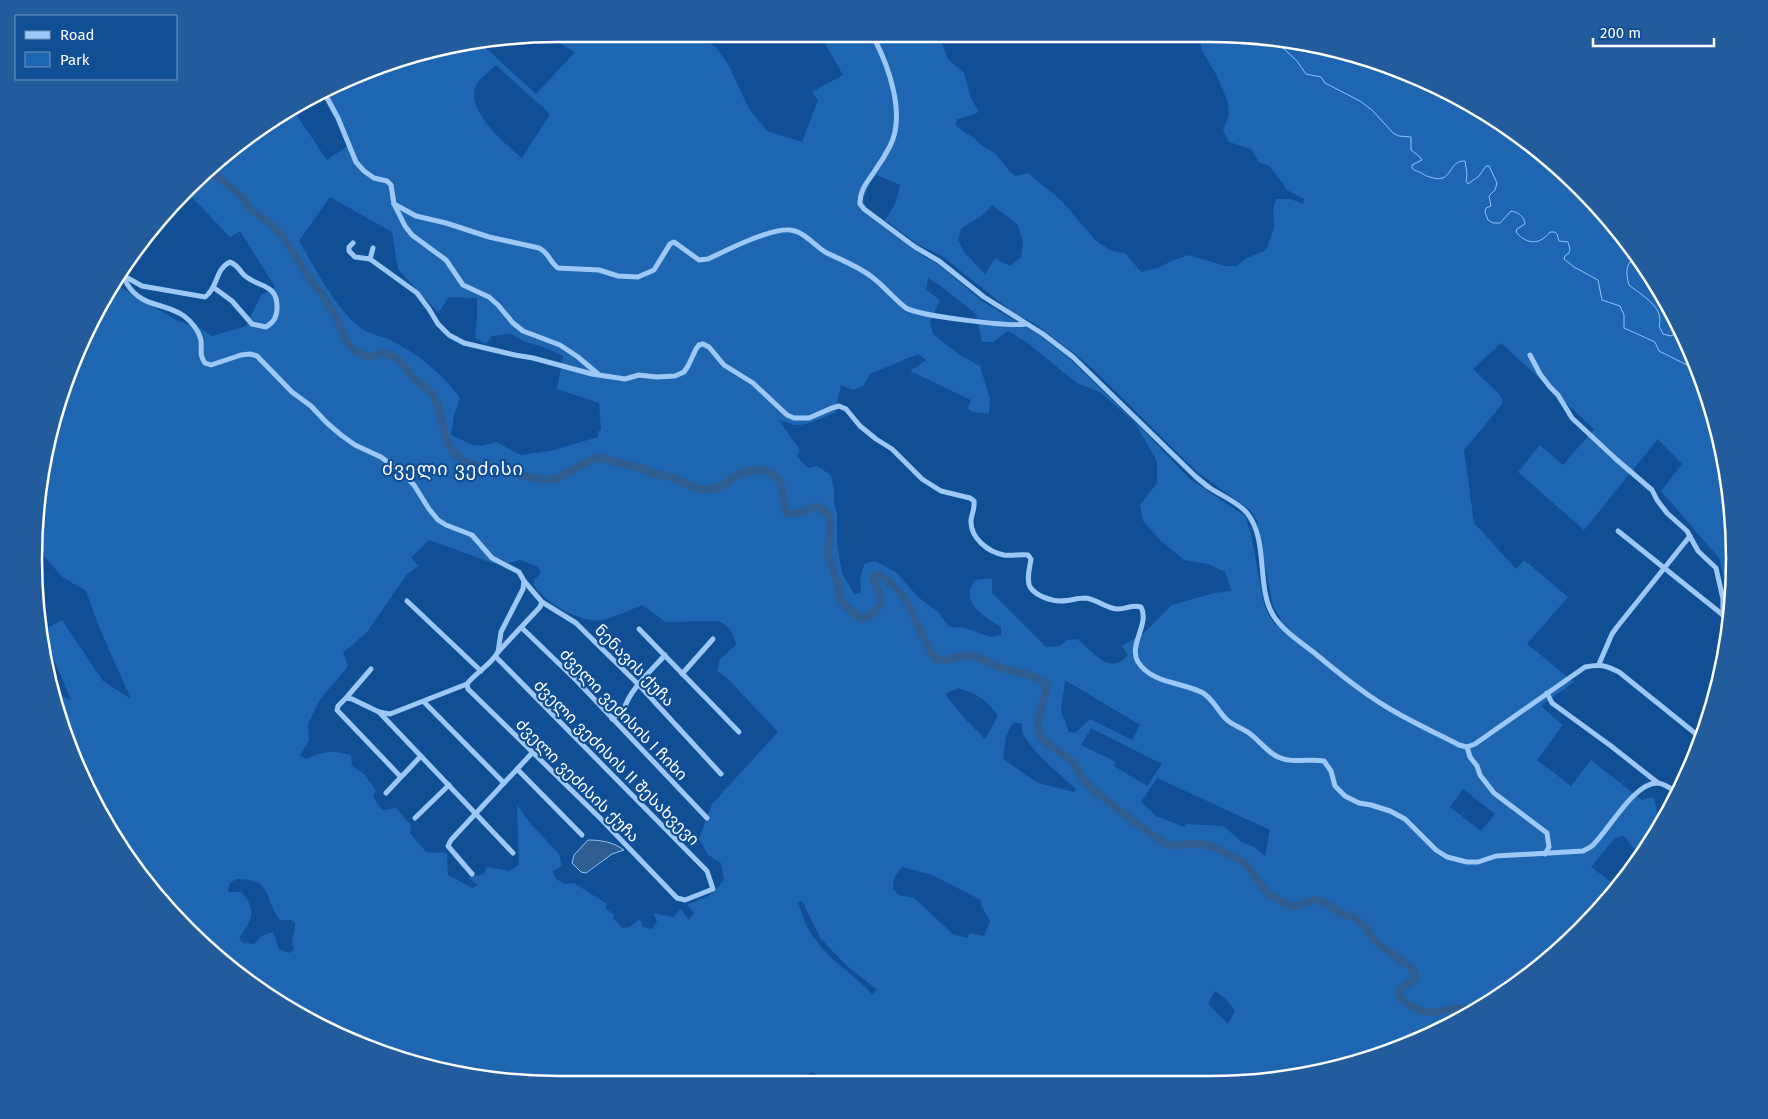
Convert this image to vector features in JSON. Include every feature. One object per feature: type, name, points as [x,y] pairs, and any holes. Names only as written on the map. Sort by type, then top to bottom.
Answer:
[{"type":"street","points":[[876,42],[886,64],[894,92],[897,117],[896,130],[891,146],[861,192],[860,204],[864,209],[916,247],[939,261],[984,297],[1043,334],[1073,357],[1195,476],[1240,506],[1253,522],[1268,603],[1273,615],[1280,624],[1361,690],[1459,745],[1467,747],[1475,744],[1546,693],[1585,668],[1599,664],[1619,672],[1695,734]]},
{"type":"street","points":[[327,98],[338,118],[356,162],[374,178],[391,185],[394,204],[405,226],[412,235],[446,260],[463,285],[489,297],[513,323],[523,330],[560,346],[578,357],[598,374]]},
{"type":"street","points":[[394,204],[416,216],[446,223],[489,237],[539,248],[544,251],[558,268],[599,270],[618,276],[638,277],[654,270],[670,244],[674,242],[699,260],[767,234],[792,230],[816,247],[854,265],[872,277],[906,308],[917,312],[980,322],[1018,326],[1026,324]]},
{"type":"street","points":[[353,243],[349,247],[355,256],[370,259],[417,293],[438,324],[449,335],[464,343],[614,378],[639,375],[656,377],[675,376],[684,372],[696,349],[699,345],[703,344],[709,347],[724,365],[753,383],[781,410],[794,418],[809,418],[839,406],[846,409],[860,426],[892,449],[922,479],[941,491],[970,498],[974,501],[974,513],[971,520],[978,541],[994,552],[1005,555],[1028,555],[1031,559],[1028,577],[1030,587],[1036,592],[1045,598],[1062,601],[1082,598],[1093,599],[1115,609],[1136,605],[1141,607],[1144,612],[1136,649],[1138,661],[1145,669],[1157,677],[1203,693],[1227,720],[1249,733],[1277,757],[1288,760],[1324,761],[1328,766],[1335,786],[1345,796],[1360,803],[1390,811],[1405,819],[1436,850],[1447,857],[1467,862],[1478,862],[1496,856],[1584,851],[1593,845],[1633,797],[1643,788],[1658,783]]},
{"type":"street","points":[[370,259],[373,248]]},
{"type":"street","points":[[127,276],[142,286],[205,297],[211,293],[224,265],[230,262],[237,265],[244,276],[274,292],[277,299],[277,314],[273,322],[266,327],[252,324],[232,301],[214,287]]},
{"type":"street","points":[[125,280],[130,289],[145,301],[172,310],[184,316],[193,325],[201,342],[201,358],[205,364],[211,365],[250,354],[257,356],[292,392],[311,406],[341,435],[355,445],[381,457],[403,474],[414,485],[429,510],[438,520],[472,535],[488,554],[519,572],[524,581],[519,599],[509,614],[501,632],[497,654]]},
{"type":"street","points":[[1530,355],[1540,374],[1558,395],[1572,418],[1652,490],[1657,500],[1690,536],[1698,551],[1716,568],[1723,604]]},
{"type":"street","points":[[1618,531],[1722,614]]},
{"type":"street","points":[[1599,664],[1612,634],[1690,536]]},
{"type":"street","name":"ნენავის ქუჩა","points":[[524,581],[542,602],[576,623],[639,685],[721,774]]},
{"type":"street","points":[[407,601],[481,671]]},
{"type":"street","points":[[346,698],[379,712],[390,714],[467,684],[522,628],[542,602]]},
{"type":"street","name":"ძველი ვეძისის I ჩიხი","points":[[522,628],[577,681],[706,818]]},
{"type":"street","points":[[639,629],[739,732]]},
{"type":"street","points":[[682,674],[713,639]]},
{"type":"street","name":"ძველი ვეძისის II შესახვევი","points":[[497,654],[707,871],[713,889]]},
{"type":"street","points":[[612,719],[624,710],[639,685],[665,655]]},
{"type":"street","points":[[371,669],[338,706],[337,710],[400,776]]},
{"type":"street","name":"ძველი ვეძისის ქუჩა","points":[[467,684],[473,695],[533,752],[677,898],[685,900],[713,889]]},
{"type":"street","points":[[1546,693],[1552,703],[1658,783],[1672,789]]},
{"type":"street","points":[[424,702],[504,783]]},
{"type":"street","points":[[379,712],[513,853]]},
{"type":"street","points":[[1467,747],[1470,757],[1478,766],[1480,775],[1494,793],[1547,833],[1549,847],[1545,854]]},
{"type":"street","points":[[472,874],[448,846],[451,840],[533,752]]},
{"type":"street","points":[[386,793],[400,776],[421,756]]},
{"type":"street","points":[[517,769],[582,835]]},
{"type":"street","points":[[415,818],[449,785]]},
{"type":"green space","points":[[557,42],[560,42],[708,42],[715,46],[728,64],[749,109],[767,131],[802,142],[818,100],[812,92],[843,75],[824,42],[942,42],[948,59],[964,73],[971,98],[979,112],[957,119],[956,125],[981,145],[996,154],[1015,176],[1028,173],[1063,202],[1095,240],[1110,250],[1126,254],[1141,272],[1158,268],[1173,260],[1189,255],[1225,266],[1236,266],[1267,248],[1274,228],[1273,209],[1276,199],[1291,199],[1303,204],[1304,199],[1287,190],[1269,166],[1259,162],[1251,149],[1229,142],[1223,130],[1229,116],[1228,102],[1199,42],[1276,47],[1309,52],[1375,70],[1437,96],[1467,112],[1523,149],[1574,194],[1597,219],[1619,245],[1656,301],[1672,331],[1698,393],[1716,459],[1721,492],[1726,560],[1725,581],[1719,558],[1661,491],[1682,464],[1658,439],[1584,530],[1518,472],[1540,445],[1563,465],[1594,429],[1501,343],[1473,369],[1500,395],[1503,403],[1464,450],[1474,523],[1516,569],[1524,560],[1568,597],[1527,644],[1574,682],[1541,706],[1563,725],[1537,760],[1571,786],[1591,760],[1642,800],[1654,797],[1657,813],[1659,813],[1636,850],[1626,838],[1622,836],[1614,839],[1591,867],[1612,882],[1574,925],[1523,970],[1467,1007],[1437,1023],[1375,1049],[1309,1067],[1276,1072],[1208,1076],[820,1076],[811,1072],[807,1076],[526,1075],[459,1067],[426,1059],[393,1049],[331,1023],[301,1007],[245,970],[194,925],[149,874],[112,818],[96,788],[70,726],[61,696],[71,700],[51,653],[47,628],[62,620],[103,681],[131,699],[99,627],[86,591],[62,577],[42,554],[47,492],[60,426],[82,362],[96,331],[120,287],[178,321],[200,328],[212,336],[246,326],[261,295],[275,287],[240,231],[230,237],[192,197],[245,149],[296,115],[327,160],[347,146],[336,120],[324,100],[331,96],[393,70],[459,52],[486,48],[536,94],[575,52]],"holes":[[[496,65],[550,114],[522,158],[488,126],[476,105],[474,95],[476,85]],[[877,175],[900,185],[895,204],[885,220],[919,245],[942,256],[1011,311],[1035,324],[1075,354],[1094,370],[1197,472],[1250,510],[1257,521],[1272,602],[1281,619],[1275,625],[1267,612],[1263,600],[1251,534],[1245,516],[1190,479],[1070,359],[1039,335],[982,301],[939,265],[920,254],[866,214],[866,206],[863,200],[870,183]],[[330,197],[392,232],[398,269],[438,313],[449,297],[477,298],[475,338],[486,344],[492,336],[511,334],[525,342],[543,347],[563,356],[557,389],[599,403],[601,429],[598,432],[598,437],[550,451],[521,455],[496,442],[477,446],[451,435],[454,415],[460,398],[453,389],[437,372],[410,351],[390,340],[364,330],[352,320],[335,300],[299,241]],[[992,205],[1018,225],[1023,242],[1021,257],[1010,266],[995,258],[985,274],[965,253],[958,240],[961,228],[980,217]],[[928,278],[976,314],[982,342],[993,342],[1008,331],[1026,342],[1077,383],[1100,392],[1135,423],[1157,461],[1157,483],[1140,505],[1143,521],[1160,540],[1184,560],[1208,564],[1225,572],[1232,591],[1214,593],[1172,605],[1145,632],[1122,646],[1128,655],[1121,661],[1114,663],[1101,660],[1077,639],[1067,640],[1060,646],[1046,647],[992,593],[992,578],[975,580],[970,591],[970,597],[975,608],[1001,627],[1001,635],[991,637],[965,628],[949,627],[938,612],[918,597],[896,572],[875,561],[865,563],[860,578],[861,593],[854,594],[842,573],[837,543],[837,514],[831,475],[817,466],[808,468],[797,456],[800,450],[779,420],[800,425],[835,413],[841,385],[853,390],[863,386],[870,374],[918,354],[926,360],[910,371],[971,400],[967,408],[973,412],[989,414],[990,399],[980,366],[960,355],[933,334],[930,322],[940,300],[926,290]],[[429,540],[495,564],[498,558],[508,563],[521,560],[538,567],[541,573],[533,584],[538,591],[554,604],[584,619],[602,620],[642,605],[666,622],[717,621],[730,630],[736,645],[720,659],[717,671],[726,677],[778,732],[712,804],[699,839],[708,855],[721,863],[724,880],[712,894],[687,905],[694,913],[689,920],[681,909],[673,917],[653,913],[657,921],[652,929],[642,927],[640,919],[629,927],[622,928],[613,918],[615,915],[606,909],[607,904],[574,883],[564,884],[555,878],[553,871],[562,866],[559,854],[530,823],[517,805],[519,865],[509,871],[487,867],[483,875],[468,877],[478,885],[472,888],[448,875],[447,853],[426,852],[410,833],[411,825],[396,808],[382,810],[373,797],[376,790],[365,775],[352,766],[351,755],[328,752],[306,759],[300,755],[309,741],[308,724],[319,701],[348,666],[343,653],[367,632],[407,574],[419,566],[411,558]],[[1065,680],[1140,725],[1132,740],[1090,719],[1075,733],[1069,732],[1061,711]],[[959,688],[977,695],[998,716],[985,739],[964,718],[945,694]],[[1013,723],[1022,723],[1022,731],[1030,745],[1076,789],[1074,792],[1038,783],[1003,759],[1006,736]],[[1091,728],[1162,764],[1147,786],[1114,766],[1116,762],[1081,745]],[[1157,778],[1270,830],[1265,856],[1254,847],[1242,842],[1223,826],[1186,824],[1184,827],[1156,816],[1141,802]],[[1463,789],[1495,814],[1481,831],[1450,807]],[[902,867],[932,875],[981,900],[981,905],[990,921],[984,936],[970,933],[967,938],[953,934],[914,898],[899,895],[893,889],[894,878]],[[236,879],[257,882],[262,886],[280,920],[291,920],[295,923],[295,931],[292,938],[294,950],[289,953],[279,949],[273,932],[261,936],[254,944],[243,943],[239,938],[250,920],[250,904],[241,892],[228,892],[230,883]],[[802,901],[821,939],[847,966],[877,990],[872,994],[831,958],[810,932],[798,903]],[[1215,991],[1226,999],[1235,1010],[1228,1024],[1208,1004]]]},
{"type":"shaded area","points":[[588,840],[607,842],[624,850],[612,854],[586,873],[581,872],[572,863],[574,855]]},
{"type":"waterway","points":[[1283,48],[1297,61],[1306,74],[1321,77],[1325,83],[1360,101],[1372,110],[1393,133],[1399,136],[1411,137],[1411,150],[1422,160],[1412,165],[1412,168],[1415,170],[1439,179],[1447,175],[1456,164],[1465,161],[1466,181],[1468,184],[1479,176],[1486,166],[1489,166],[1497,183],[1495,190],[1489,196],[1491,206],[1486,208],[1485,212],[1488,220],[1493,223],[1500,223],[1511,211],[1518,213],[1525,224],[1517,229],[1516,232],[1533,242],[1542,239],[1550,232],[1555,232],[1559,241],[1568,242],[1570,249],[1564,259],[1574,267],[1598,280],[1602,300],[1620,306],[1624,315],[1624,328],[1655,342],[1659,351],[1687,365]]},
{"type":"waterway","points":[[215,174],[243,198],[249,208],[271,224],[282,235],[336,316],[346,341],[352,348],[358,353],[367,356],[375,356],[381,353],[393,356],[415,380],[431,392],[439,409],[446,440],[459,458],[477,466],[530,478],[551,480],[596,457],[645,469],[651,474],[665,475],[701,489],[719,487],[744,472],[757,470],[770,473],[775,476],[781,485],[786,512],[795,514],[816,506],[826,512],[830,521],[828,555],[838,584],[841,601],[851,611],[862,619],[876,610],[882,601],[873,577],[879,574],[901,594],[935,658],[943,660],[967,656],[976,657],[1001,668],[1034,677],[1045,683],[1046,692],[1038,721],[1042,739],[1072,761],[1083,779],[1092,789],[1141,827],[1168,845],[1202,844],[1214,847],[1237,859],[1246,864],[1267,893],[1291,907],[1314,900],[1321,901],[1346,916],[1351,915],[1366,927],[1373,939],[1413,969],[1415,978],[1403,987],[1399,994],[1400,998],[1413,1007],[1424,1011],[1434,1012],[1464,1009]]},
{"type":"waterway","points":[[1631,262],[1627,267],[1629,285],[1655,307],[1659,313],[1659,326],[1663,334],[1671,336],[1674,334]]},
{"type":"district","name":"ძველი ვეძისი","points":[[453,469]]}]
